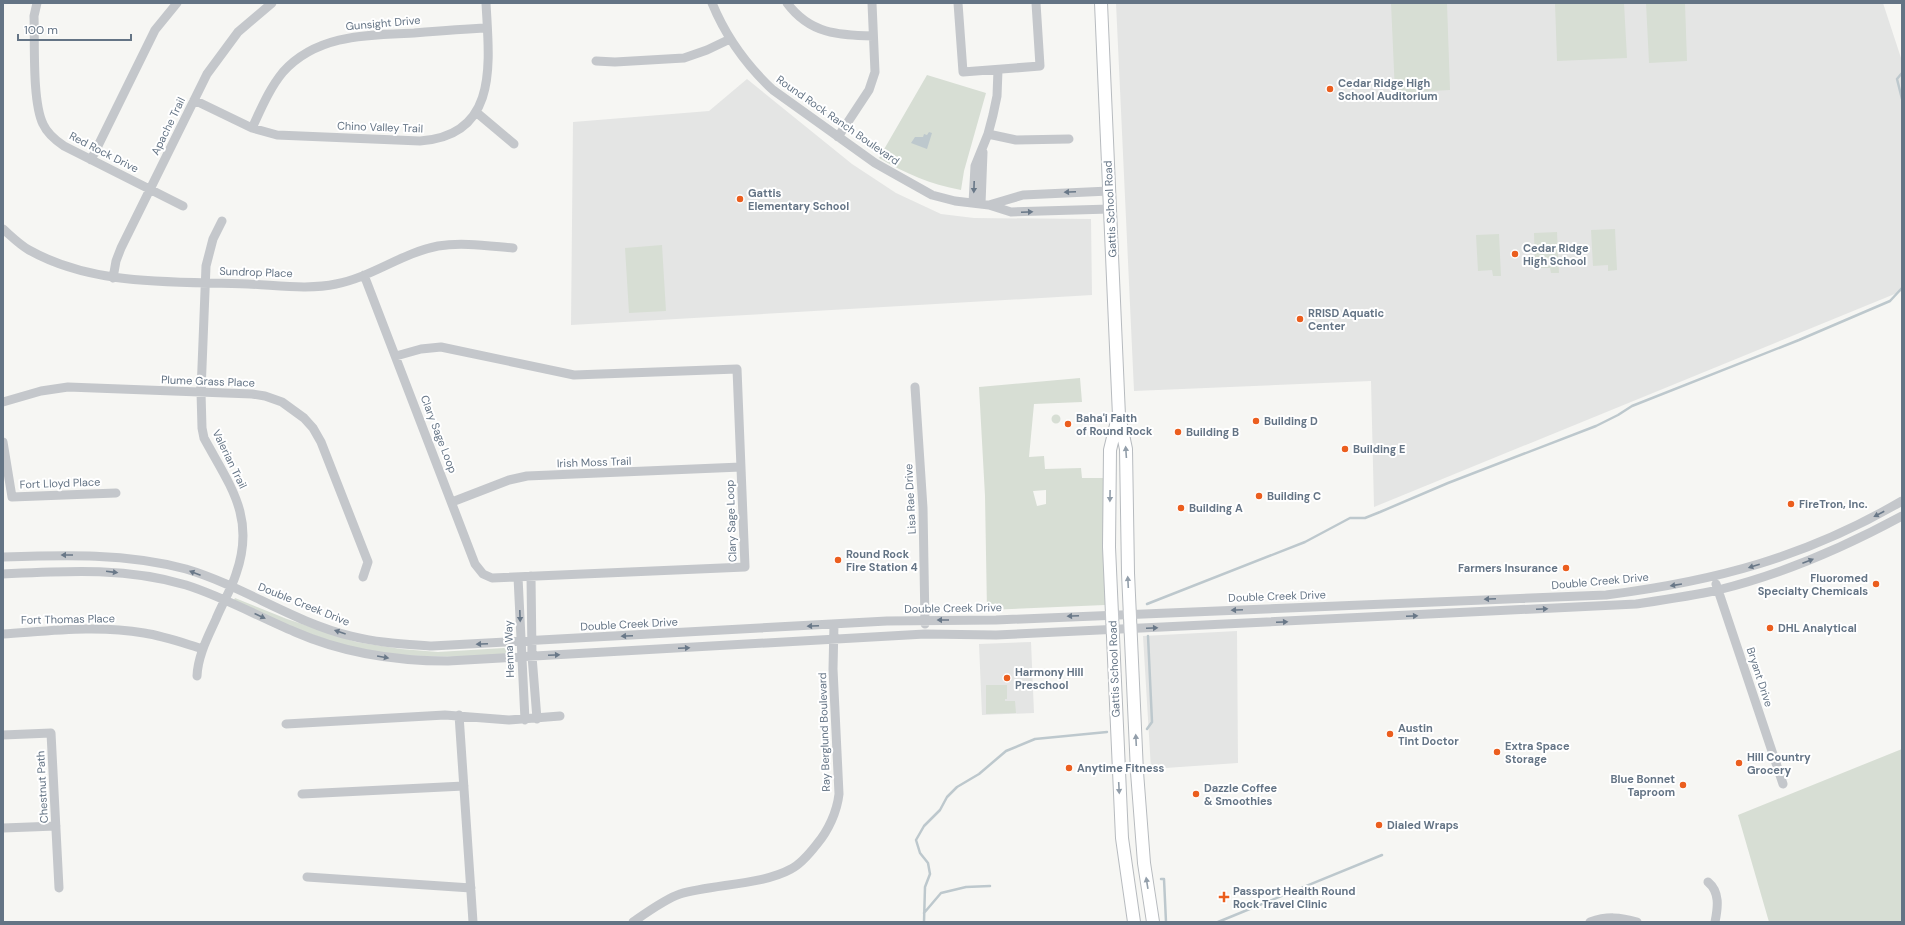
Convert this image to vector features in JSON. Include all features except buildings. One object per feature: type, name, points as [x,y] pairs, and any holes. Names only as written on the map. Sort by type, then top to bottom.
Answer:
[{"type":"main road","name":"Gattis School Road","points":[[1101,3],[1119,416],[1126,449],[1128,572],[1137,772],[1143,857],[1153,922]]},
{"type":"main road","name":"Gattis School Road","points":[[1119,416],[1110,450],[1109,547],[1122,838],[1134,922]]},
{"type":"street","name":"Red Rock Drive","points":[[37,3],[34,16],[35,51],[39,113],[45,128],[55,140],[64,146],[183,206]]},
{"type":"street","points":[[91,160],[155,30],[177,3]]},
{"type":"street","name":"Apache Trail","points":[[113,278],[116,261],[121,248],[207,74],[225,47],[238,32],[272,3]]},
{"type":"street","name":"Chino Valley Trail","points":[[194,100],[252,128],[271,134],[289,136],[432,140],[454,132],[469,122],[484,96],[488,79],[486,3]]},
{"type":"street","name":"Round Rock Ranch Boulevard","points":[[712,3],[730,39],[745,61],[773,90],[875,164],[927,192],[942,198],[981,204],[1017,212],[1110,209]]},
{"type":"street","points":[[787,3],[802,18],[824,31],[843,35],[873,36]]},
{"type":"street","points":[[838,137],[870,90],[873,82],[875,72],[872,3]]},
{"type":"street","points":[[958,3],[963,72],[1040,66],[1036,3]]},
{"type":"street","name":"Gunsight Drive","points":[[252,128],[274,86],[284,72],[308,53],[331,42],[358,35],[487,28]]},
{"type":"street","points":[[596,61],[615,62],[684,58],[707,50],[730,39]]},
{"type":"street","points":[[981,204],[975,166],[988,134],[996,96],[998,70]]},
{"type":"street","points":[[476,112],[514,144]]},
{"type":"street","points":[[988,134],[1016,140],[1069,139]]},
{"type":"street","name":"Round Rock Ranch Boulevard","points":[[981,204],[1023,195],[1109,190]]},
{"type":"street","name":"Valerian Trail","points":[[197,676],[199,660],[203,649],[231,586],[244,547],[241,510],[204,438],[202,428],[201,392],[205,282],[213,239],[222,222]]},
{"type":"street","name":"Sundrop Place","points":[[3,229],[27,249],[39,255],[113,278],[205,282],[324,286],[336,284],[364,275],[416,253],[438,246],[461,245],[514,248]]},
{"type":"street","name":"Clary Sage Loop","points":[[364,275],[479,570],[492,578],[745,567],[737,369],[574,375],[441,347],[421,349],[396,356]]},
{"type":"street","name":"Plume Grass Place","points":[[3,402],[41,391],[68,387],[265,396],[282,402],[304,418],[321,442],[368,562],[363,578]]},
{"type":"street","name":"Lisa Rae Drive","points":[[915,387],[923,508],[925,634]]},
{"type":"street","name":"Fort Lloyd Place","points":[[3,442],[12,497],[116,493]]},
{"type":"street","name":"Irish Moss Trail","points":[[452,502],[509,480],[527,476],[741,467]]},
{"type":"street","name":"Double Creek Drive","points":[[3,557],[66,555],[116,556],[187,570],[231,586],[350,636],[381,642],[432,646],[531,642],[834,624],[925,620],[996,620],[1606,594],[1684,583],[1714,577],[1765,563],[1826,540],[1902,501]]},
{"type":"street","points":[[3,574],[72,570],[113,572],[166,580],[224,600],[310,638],[366,654],[421,661],[522,657],[925,634],[996,635],[1636,604],[1718,590],[1780,571],[1819,557],[1902,516]]},
{"type":"street","name":"Henna Way","points":[[531,576],[531,642],[537,719]]},
{"type":"street","name":"Henna Way","points":[[518,577],[525,720]]},
{"type":"street","name":"Bryant Drive","points":[[1714,577],[1783,784]]},
{"type":"street","name":"Ray Berglund Boulevard","points":[[633,922],[678,895],[698,889],[774,876],[792,869],[811,852],[826,834],[839,801],[834,624]]},
{"type":"street","name":"Fort Thomas Place","points":[[3,634],[111,629],[156,635],[203,649]]},
{"type":"street","points":[[524,694],[535,694]]},
{"type":"street","points":[[286,724],[459,715],[508,720],[525,720],[560,716]]},
{"type":"street","points":[[459,715],[473,922]]},
{"type":"street","name":"Chestnut Path","points":[[3,735],[51,733],[59,888]]},
{"type":"street","points":[[302,794],[464,786]]},
{"type":"street","points":[[3,828],[56,826]]},
{"type":"street","points":[[307,877],[471,888]]},
{"type":"street","points":[[1708,882],[1717,894],[1718,903],[1715,922]]},
{"type":"street","points":[[1590,922],[1609,917],[1621,917],[1637,922]]},
{"type":"shaded area","name":"Cedar Ridge High School","points":[[1116,3],[1883,3],[1902,61],[1902,291],[1374,507],[1371,381],[1134,391]]},
{"type":"shaded area","points":[[1391,3],[1447,3],[1450,90],[1395,93]]},
{"type":"shaded area","points":[[1555,3],[1624,3],[1627,58],[1557,61]]},
{"type":"shaded area","points":[[1646,3],[1685,3],[1687,61],[1649,63]]},
{"type":"shaded area","points":[[927,75],[986,93],[964,171],[961,190],[918,178],[879,158]]},
{"type":"shaded area","name":"Gattis Elementary School","points":[[747,79],[852,164],[896,193],[941,214],[974,218],[1091,219],[1092,295],[571,325],[573,122],[709,111]]},
{"type":"shaded area","points":[[929,132],[932,133],[927,149],[911,143],[915,137],[923,137],[924,134],[927,135]]},
{"type":"shaded area","points":[[1615,229],[1617,270],[1608,271],[1608,265],[1593,266],[1591,230]]},
{"type":"shaded area","points":[[1557,232],[1559,273],[1551,273],[1550,268],[1535,268],[1534,233]]},
{"type":"shaded area","points":[[1499,234],[1501,276],[1493,276],[1492,270],[1478,271],[1476,235]]},
{"type":"shaded area","points":[[662,245],[666,311],[629,313],[625,248]]},
{"type":"shaded area","points":[[1080,378],[1082,402],[1034,404],[1029,457],[1044,456],[1045,469],[1081,468],[1082,478],[1103,478],[1105,605],[987,610],[985,496],[979,387]],"holes":[[[1046,490],[1046,504],[1037,506],[1033,491]]]},
{"type":"shaded area","points":[[1056,414],[1061,419],[1056,424],[1051,419]]},
{"type":"shaded area","points":[[235,598],[287,619],[356,642],[401,649],[438,652],[504,648],[513,654],[459,657],[392,655],[339,644],[291,627],[234,600]]},
{"type":"shaded area","points":[[1237,631],[1238,763],[1151,769],[1143,636]]},
{"type":"shaded area","name":"Harmony Hill Preschool","points":[[1031,642],[1034,713],[982,715],[979,644]]},
{"type":"shaded area","points":[[986,685],[1007,685],[1007,699],[1005,699],[1005,701],[1015,701],[1016,713],[986,714]]},
{"type":"shaded area","points":[[1902,749],[1902,922],[1769,922],[1738,815]]},
{"type":"waterway","points":[[1902,73],[1897,79],[1902,99]]},
{"type":"waterway","points":[[1147,604],[1305,542],[1350,518],[1365,518],[1448,483],[1596,426],[1632,406],[1799,340],[1890,301],[1902,288]]},
{"type":"waterway","points":[[1147,729],[1152,722],[1148,636]]},
{"type":"waterway","points":[[924,922],[925,887],[930,874],[928,863],[920,853],[916,840],[924,826],[940,810],[947,797],[957,787],[979,774],[1006,751],[1035,739],[1107,732]]},
{"type":"waterway","points":[[1218,922],[1382,855]]},
{"type":"waterway","points":[[1161,879],[1164,879],[1166,922]]},
{"type":"waterway","points":[[924,913],[941,893],[966,887],[990,886]]},
{"type":"place","name":"Cedar Ridge High School Auditorium","points":[[1330,89]]},
{"type":"place","name":"Gattis Elementary School","points":[[740,199]]},
{"type":"place","name":"Cedar Ridge High School","points":[[1515,254]]},
{"type":"place","name":"RRISD Aquatic Center","points":[[1300,319]]},
{"type":"place","name":"Building D","points":[[1256,421]]},
{"type":"place","name":"Baha'i Faith of Round Rock","points":[[1068,424]]},
{"type":"place","name":"Building B","points":[[1178,432]]},
{"type":"place","name":"Building E","points":[[1345,449]]},
{"type":"place","name":"Building C","points":[[1259,496]]},
{"type":"place","name":"FireTron, Inc.","points":[[1791,504]]},
{"type":"place","name":"Building A","points":[[1181,508]]},
{"type":"place","name":"Round Rock Fire Station 4","points":[[838,560]]},
{"type":"place","name":"Farmers Insurance","points":[[1566,568]]},
{"type":"place","name":"Fluoromed Specialty Chemicals","points":[[1876,584]]},
{"type":"place","name":"DHL Analytical","points":[[1770,628]]},
{"type":"place","name":"Harmony Hill Preschool","points":[[1007,678]]},
{"type":"place","name":"Austin Tint Doctor","points":[[1390,734]]},
{"type":"place","name":"Extra Space Storage","points":[[1497,752]]},
{"type":"place","name":"Hill Country Grocery","points":[[1739,763]]},
{"type":"place","name":"Anytime Fitness","points":[[1069,768]]},
{"type":"place","name":"Blue Bonnet Taproom","points":[[1683,785]]},
{"type":"place","name":"Dazzle Coffee & Smoothies","points":[[1196,794]]},
{"type":"place","name":"Dialed Wraps","points":[[1379,825]]},
{"type":"place","name":"Passport Health Round Rock Travel Clinic","points":[[1224,897]]}]
